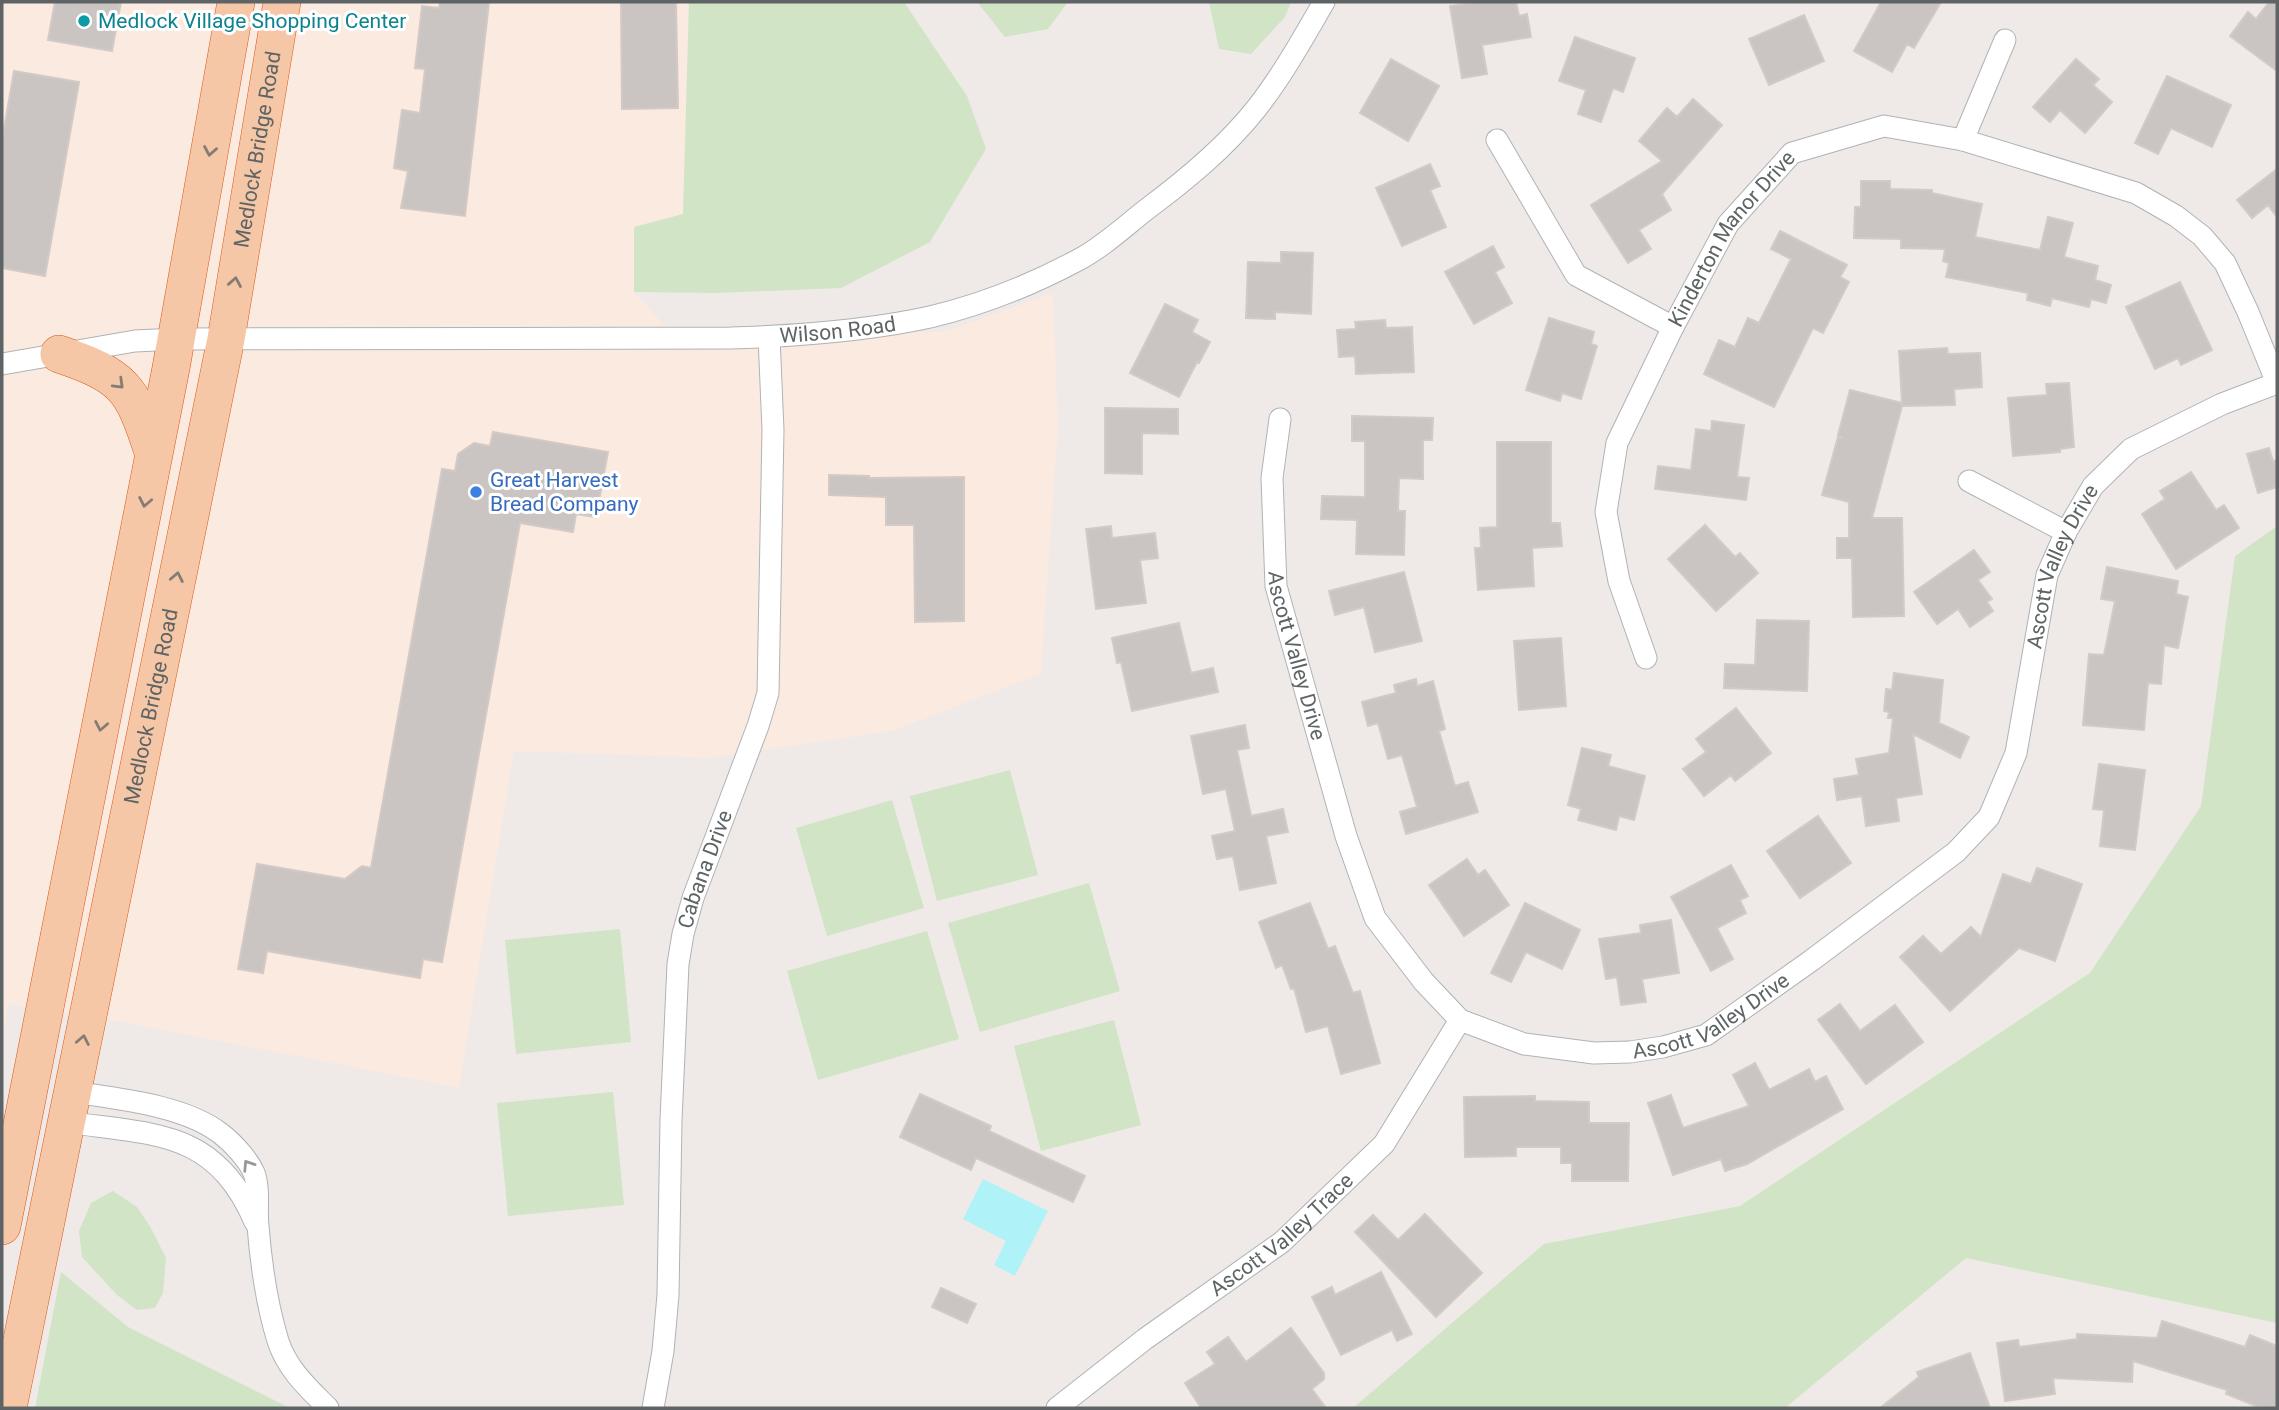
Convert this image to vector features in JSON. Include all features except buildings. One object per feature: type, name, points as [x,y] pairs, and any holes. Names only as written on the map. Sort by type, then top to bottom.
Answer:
[{"type":"highway","points":[[2,1226],[177,339],[236,2]]},
{"type":"highway","name":"Medlock Bridge Road","points":[[8,1408],[226,339],[282,2]]},
{"type":"highway","points":[[58,354],[94,366],[114,378],[138,407],[154,456]]},
{"type":"highway","points":[[70,1107],[57,1086],[51,1054],[93,859],[99,809],[92,774]]},
{"type":"highway","points":[[2,1344],[40,1165],[40,1135],[27,1100]]},
{"type":"street","name":"Wilson Road","points":[[2,364],[135,341],[769,337],[930,317],[992,298],[1081,258],[1198,170],[1258,107],[1324,2]]},
{"type":"street","points":[[1963,140],[2005,40]]},
{"type":"street","name":"Kinderton Manor Drive","points":[[1646,658],[1619,581],[1606,512],[1617,443],[1673,327],[1728,225],[1792,153],[1884,126],[1963,140],[2136,193],[2176,216],[2202,236],[2225,263],[2277,383]]},
{"type":"street","points":[[1497,140],[1576,275],[1673,327]]},
{"type":"street","name":"Cabana Drive","points":[[653,1408],[663,1351],[668,1295],[678,964],[693,898],[768,693],[773,430],[769,337]]},
{"type":"street","name":"Ascott Valley Drive","points":[[1280,419],[1272,478],[1276,586],[1346,836],[1376,918],[1424,982],[1460,1020],[1524,1044],[1594,1053],[1630,1052],[1663,1047],[1706,1035],[1956,852],[1989,817],[2016,753],[2047,575],[2066,531],[2093,486],[2131,449],[2222,404],[2277,383]]},
{"type":"street","points":[[1969,481],[2066,531]]},
{"type":"street","name":"Ascott Valley Trace","points":[[1057,1408],[1145,1339],[1282,1242],[1384,1144],[1460,1020]]},
{"type":"street","points":[[70,1107],[163,1108],[219,1132],[243,1156],[255,1175],[258,1231],[269,1303],[279,1343],[297,1378],[328,1408]]},
{"type":"street","points":[[70,1107],[184,1142],[217,1164],[238,1190],[258,1231]]},
{"type":"street","points":[[157,1134],[163,1108]]},
{"type":"shaded area","points":[[2,2],[689,2],[683,215],[634,227],[634,292],[685,348],[794,332],[944,332],[1053,293],[1058,427],[1041,674],[892,731],[709,758],[514,751],[459,1088],[122,1022],[9,1004],[2,1037]]},
{"type":"green space","points":[[689,2],[904,2],[967,96],[986,149],[930,242],[841,288],[715,293],[634,292],[634,227],[683,214]]},
{"type":"green space","points":[[977,2],[1068,2],[1048,29],[1005,37]]},
{"type":"green space","points":[[1209,2],[1291,2],[1285,17],[1251,54],[1219,49]]},
{"type":"green space","points":[[2277,526],[2277,1323],[1966,1258],[1785,1408],[1353,1408],[1544,1244],[1740,1206],[2090,973],[2201,806],[2235,556]]},
{"type":"green space","points":[[1010,770],[1038,875],[937,901],[910,796]]},
{"type":"green space","points":[[892,800],[924,908],[827,936],[796,828]]},
{"type":"green space","points":[[1089,883],[1120,991],[980,1032],[948,923]]},
{"type":"green space","points":[[620,929],[631,1042],[516,1054],[505,940]]},
{"type":"green space","points":[[927,931],[959,1039],[818,1080],[787,971]]},
{"type":"green space","points":[[1114,1020],[1141,1125],[1041,1151],[1014,1046]]},
{"type":"green space","points":[[613,1092],[624,1205],[508,1216],[497,1103]]},
{"type":"green space","points":[[113,1191],[137,1207],[166,1258],[163,1293],[155,1308],[137,1310],[117,1295],[82,1257],[79,1231],[91,1203]]},
{"type":"green space","points":[[61,1272],[128,1327],[290,1408],[35,1408]]},
{"type":"water","points":[[983,1179],[1048,1211],[1015,1276],[994,1265],[1006,1241],[963,1219]]},
{"type":"place","name":"Medlock Village Shopping Center","points":[[84,21]]},
{"type":"place","name":"Great Harvest Bread Company","points":[[476,492]]}]
